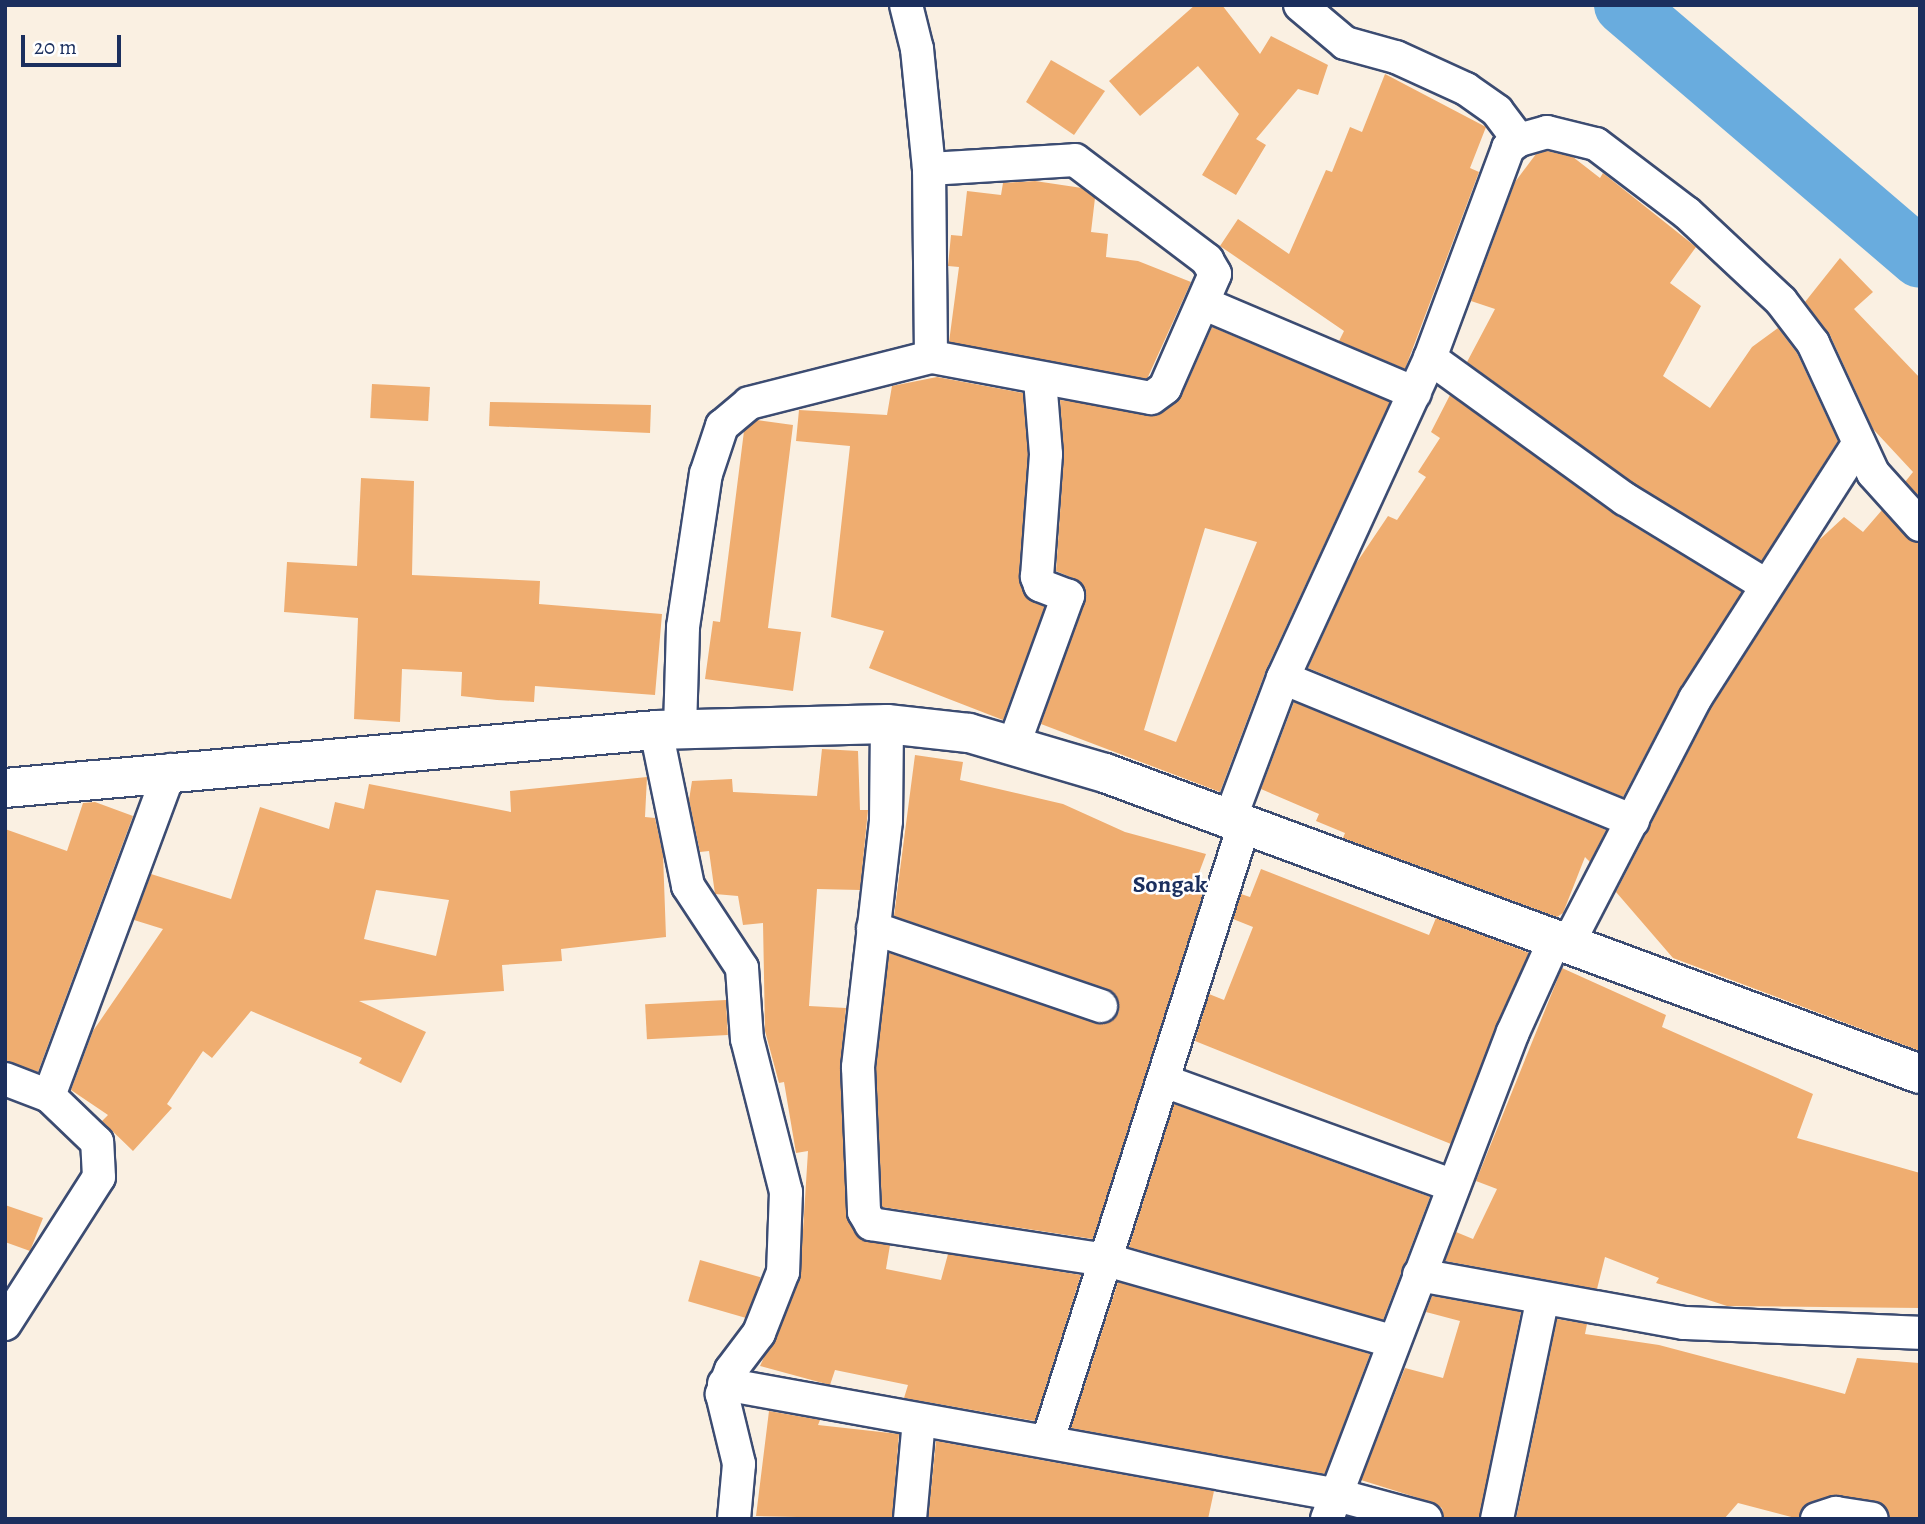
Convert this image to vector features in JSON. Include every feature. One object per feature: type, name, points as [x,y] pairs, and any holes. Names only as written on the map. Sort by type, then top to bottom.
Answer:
[{"type":"main road","points":[[5,788],[170,770],[668,730],[887,724],[1014,744],[1563,939],[1920,1074]]},
{"type":"street","points":[[906,5],[917,49],[929,169],[932,357]]},
{"type":"street","points":[[1300,5],[1345,43],[1396,57],[1466,89],[1497,111],[1519,140]]},
{"type":"street","points":[[1048,1440],[1164,1081],[1237,822],[1283,678],[1415,393],[1502,163],[1519,140],[1561,133],[1596,144],[1686,213],[1804,328],[1873,473],[1920,525]]},
{"type":"street","points":[[734,1519],[739,1464],[721,1406],[724,1384],[759,1334],[783,1272],[786,1192],[747,1039],[742,968],[688,886],[668,730],[706,474],[722,426],[749,403],[932,357],[1151,398],[1165,388],[1205,304],[1215,274],[1207,260],[1091,166],[1063,158],[929,169]]},
{"type":"street","points":[[1205,304],[1415,393]]},
{"type":"street","points":[[1430,358],[1625,499],[1766,585]]},
{"type":"street","points":[[1014,744],[1068,596],[1040,585],[1037,577],[1046,454],[1040,379]]},
{"type":"street","points":[[1330,1506],[1454,1186],[1563,939],[1633,821],[1695,699],[1858,444]]},
{"type":"street","points":[[1283,678],[1633,821]]},
{"type":"street","points":[[887,724],[886,821],[858,1067],[864,1212],[871,1224],[1107,1260],[1394,1342]]},
{"type":"street","points":[[49,1096],[170,770]]},
{"type":"street","points":[[873,929],[1101,1006]]},
{"type":"street","points":[[5,1079],[49,1096],[97,1142],[99,1177],[5,1324]]},
{"type":"street","points":[[1164,1081],[1454,1186]]},
{"type":"street","points":[[1419,1275],[1542,1301],[1728,1328],[1920,1333]]},
{"type":"street","points":[[1497,1519],[1542,1301]]},
{"type":"street","points":[[724,1384],[919,1421],[1048,1440],[1330,1506],[1426,1519]]},
{"type":"street","points":[[910,1519],[919,1421]]},
{"type":"street","points":[[1817,1519],[1836,1513],[1871,1519]]},
{"type":"building","points":[[1195,5],[1222,5],[1260,54],[1271,36],[1328,65],[1318,95],[1298,89],[1256,139],[1266,145],[1236,195],[1202,175],[1239,114],[1198,66],[1140,116],[1109,81]]},
{"type":"building","points":[[1051,60],[1105,91],[1074,135],[1026,102]]},
{"type":"building","points":[[1385,74],[1486,127],[1470,168],[1479,172],[1405,369],[1339,341],[1344,331],[1220,246],[1238,219],[1289,254],[1326,170],[1332,172],[1350,127],[1362,132]]},
{"type":"building","points":[[1547,151],[1573,157],[1600,178],[1603,173],[1696,247],[1670,283],[1701,306],[1663,376],[1710,408],[1752,347],[1778,328],[1797,353],[1838,441],[1762,561],[1635,484],[1467,362],[1495,309],[1471,301],[1515,182],[1536,154]]},
{"type":"building","points":[[1035,181],[1082,188],[1095,198],[1091,232],[1108,234],[1106,257],[1138,261],[1191,282],[1147,379],[949,342],[959,267],[948,266],[951,235],[962,236],[967,191],[1001,195],[1003,183]]},
{"type":"building","points":[[1840,258],[1873,292],[1854,309],[1920,378],[1920,497],[1905,482],[1913,472],[1873,429],[1830,335],[1805,302]]},
{"type":"building","points":[[1212,327],[1390,402],[1266,670],[1220,792],[1041,724],[1086,594],[1075,579],[1056,571],[1064,455],[1060,400],[1161,413],[1182,395]],"holes":[[[1205,528],[1257,542],[1176,742],[1144,730]]]},
{"type":"building","points":[[937,377],[1023,393],[1028,454],[1019,576],[1027,597],[1045,607],[1003,720],[869,668],[884,631],[831,617],[850,446],[796,441],[799,410],[887,415],[892,386]]},
{"type":"building","points":[[372,384],[430,387],[428,421],[370,418]]},
{"type":"building","points":[[1450,395],[1614,514],[1742,592],[1680,689],[1623,797],[1308,668],[1355,565],[1388,516],[1397,520],[1426,477],[1418,472],[1440,438],[1431,432]]},
{"type":"building","points":[[490,402],[651,405],[650,433],[489,426]]},
{"type":"building","points":[[757,420],[793,425],[768,628],[801,632],[793,691],[705,679],[713,621],[720,622],[744,431]]},
{"type":"building","points":[[361,478],[414,481],[412,575],[540,581],[539,604],[662,614],[655,695],[535,686],[534,702],[497,700],[461,696],[462,672],[402,669],[400,722],[354,719],[358,618],[284,612],[287,562],[357,566]]},
{"type":"building","points":[[1882,510],[1920,543],[1920,1051],[1673,958],[1616,892],[1711,708],[1817,542],[1844,517],[1863,532]]},
{"type":"building","points":[[1294,702],[1606,830],[1590,862],[1585,857],[1563,913],[1557,917],[1343,838],[1345,833],[1316,821],[1319,814],[1261,789]]},
{"type":"building","points":[[822,749],[858,751],[860,810],[868,810],[860,890],[817,889],[809,1006],[846,1008],[840,1068],[848,1221],[861,1239],[890,1245],[886,1269],[941,1280],[948,1254],[1081,1275],[1035,1421],[904,1398],[908,1385],[835,1370],[830,1385],[760,1366],[800,1278],[808,1151],[796,1153],[784,1082],[779,1083],[765,1031],[763,923],[743,925],[738,896],[715,894],[709,851],[700,852],[689,800],[692,781],[732,779],[733,792],[817,796]]},
{"type":"building","points":[[915,755],[963,762],[960,780],[1063,804],[1125,832],[1206,854],[1197,878],[1207,881],[1093,1239],[882,1207],[876,1068],[889,953],[1095,1023],[1113,1020],[1119,1011],[1107,989],[894,916]]},
{"type":"building","points":[[647,777],[645,817],[655,818],[663,854],[666,937],[561,949],[562,961],[502,965],[504,991],[359,1001],[426,1032],[401,1083],[359,1063],[362,1058],[251,1011],[212,1058],[203,1051],[167,1104],[172,1108],[133,1151],[102,1121],[108,1115],[71,1090],[93,1031],[163,929],[134,920],[151,874],[231,899],[260,807],[329,829],[335,802],[364,809],[369,784],[511,812],[510,791]],"holes":[[[376,890],[449,900],[436,956],[364,939]]]},
{"type":"building","points":[[95,802],[133,816],[38,1072],[5,1061],[5,829],[67,851],[83,803]]},
{"type":"building","points":[[1261,869],[1429,935],[1436,918],[1529,953],[1451,1144],[1195,1041],[1209,994],[1224,1000],[1253,927],[1233,919],[1241,894],[1250,897]]},
{"type":"building","points":[[1562,968],[1666,1015],[1662,1027],[1813,1094],[1797,1138],[1920,1173],[1920,1308],[1727,1306],[1656,1283],[1659,1278],[1605,1257],[1597,1289],[1445,1261],[1456,1232],[1473,1239],[1497,1189],[1476,1181]]},
{"type":"building","points":[[726,1000],[728,1035],[647,1039],[645,1004]]},
{"type":"building","points":[[1174,1104],[1430,1197],[1383,1320],[1129,1247]]},
{"type":"building","points":[[5,1205],[43,1218],[30,1251],[5,1242]]},
{"type":"building","points":[[700,1260],[761,1277],[749,1319],[688,1301]]},
{"type":"building","points":[[1118,1282],[1370,1354],[1325,1474],[1071,1428]]},
{"type":"building","points":[[1432,1296],[1521,1312],[1479,1519],[1444,1519],[1442,1508],[1431,1502],[1361,1480],[1405,1368],[1443,1378],[1460,1321],[1426,1312]]},
{"type":"building","points":[[1557,1319],[1587,1324],[1585,1334],[1659,1345],[1845,1394],[1857,1358],[1919,1363],[1920,1519],[1890,1519],[1883,1504],[1838,1495],[1811,1502],[1799,1519],[1738,1503],[1724,1519],[1516,1519]]},
{"type":"building","points":[[769,1411],[820,1420],[818,1425],[899,1434],[892,1519],[756,1516]]},
{"type":"building","points":[[936,1441],[1214,1491],[1208,1519],[928,1519]]},
{"type":"waterway","points":[[1624,5],[1920,258]]},
{"type":"district","name":"Songak","points":[[1170,885]]}]
